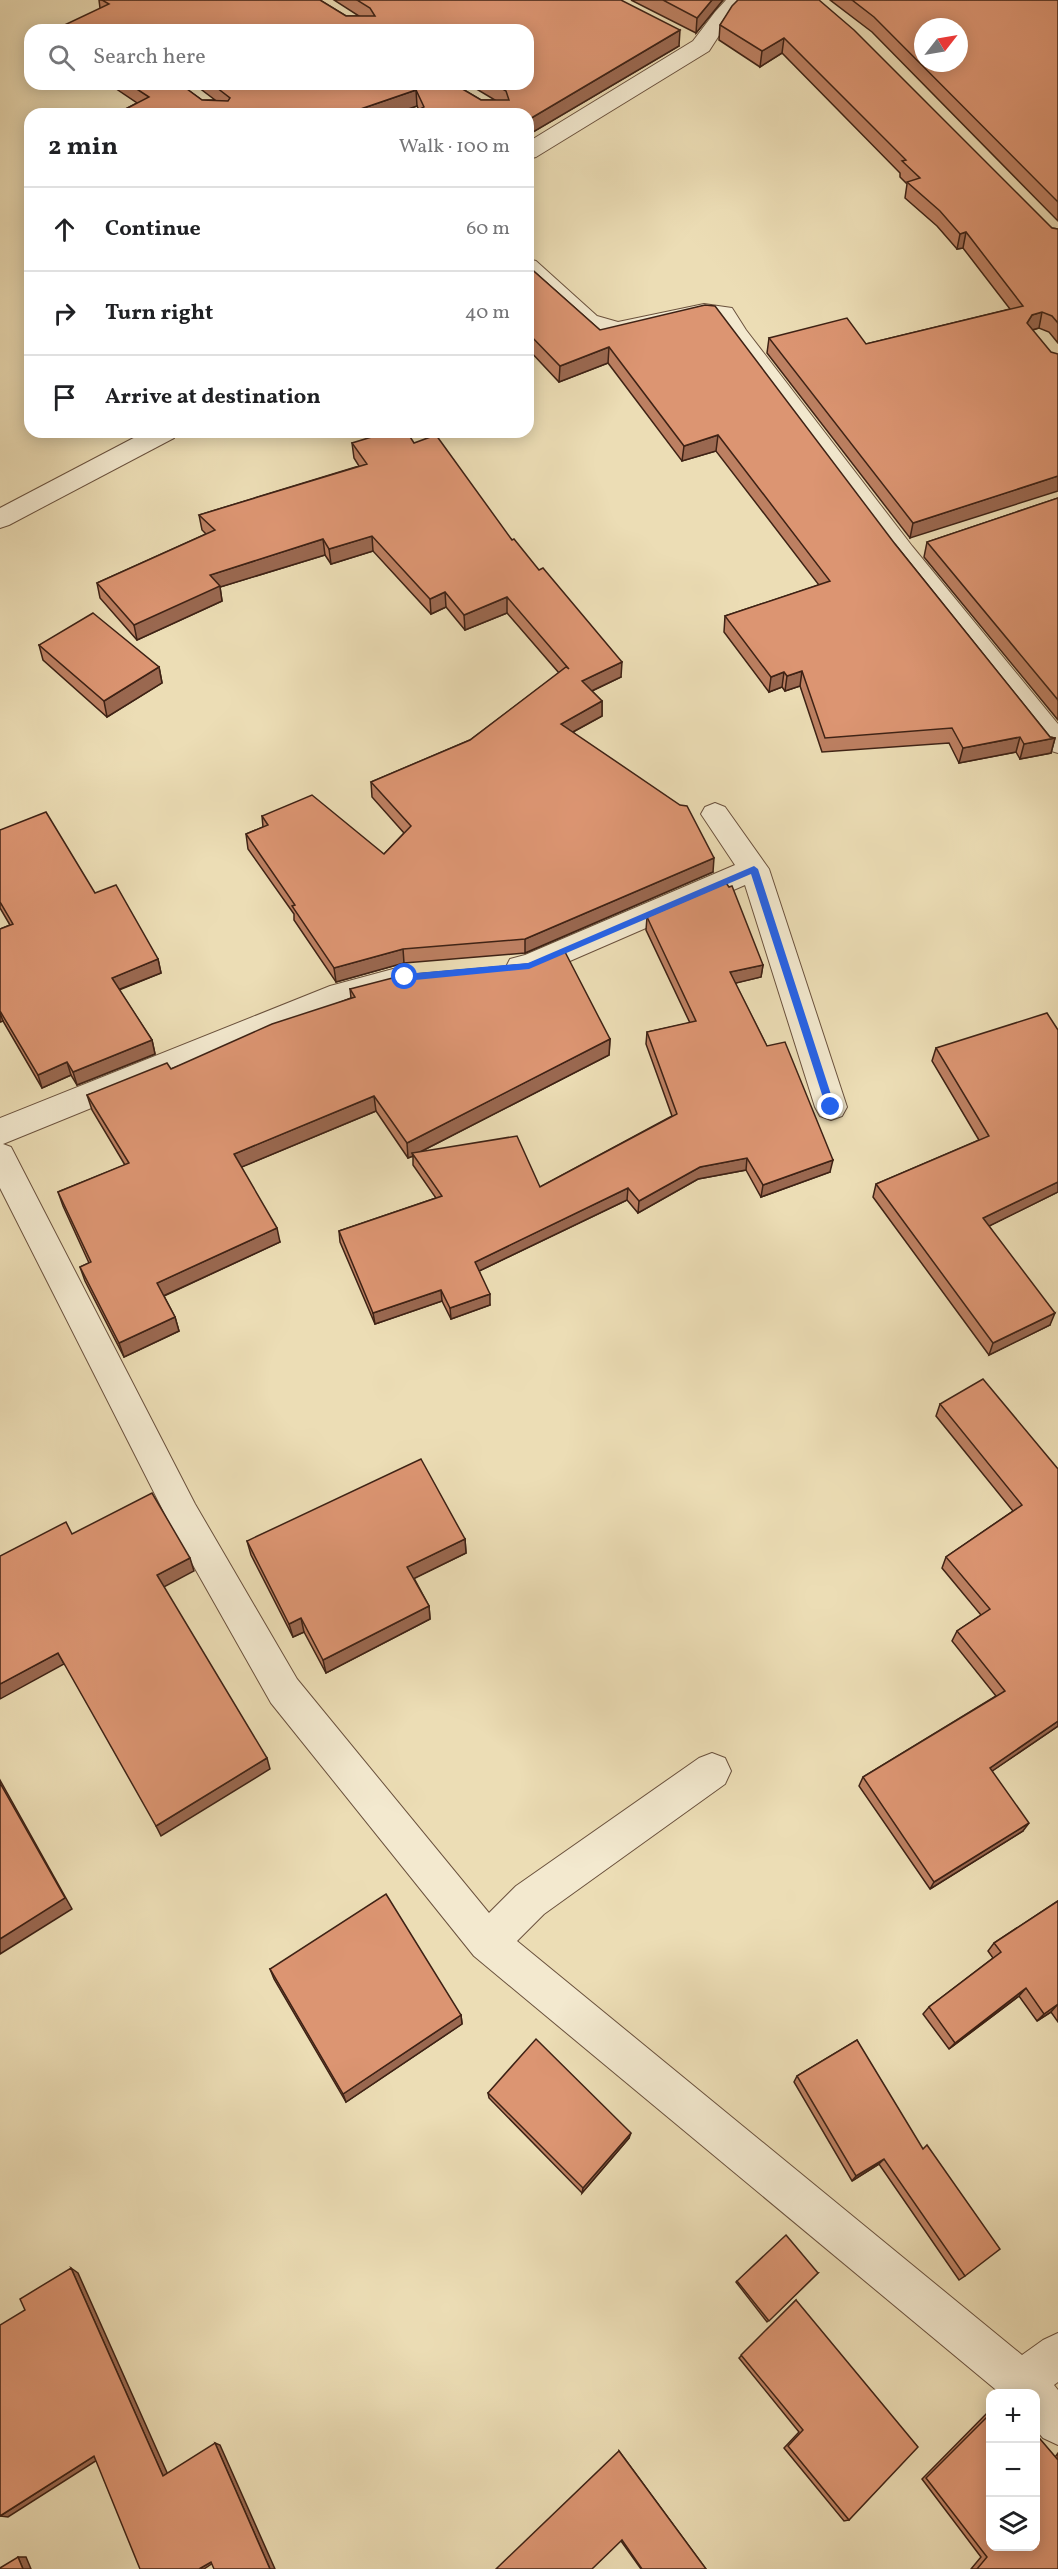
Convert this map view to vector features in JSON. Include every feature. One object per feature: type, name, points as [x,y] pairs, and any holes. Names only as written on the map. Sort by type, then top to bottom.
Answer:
[{"type":"street","points":[[534,142],[701,46],[722,16],[738,0]]},
{"type":"street","points":[[681,35],[701,46]]},
{"type":"street","points":[[534,271],[589,321],[617,330],[704,311],[724,313],[736,333],[914,549],[1058,743]]},
{"type":"street","points":[[0,519],[154,438]]},
{"type":"street","points":[[715,814],[754,869],[831,1107]]},
{"type":"street","points":[[494,970],[529,966],[754,869]]},
{"type":"street","points":[[0,1132],[341,994],[405,977],[415,977]]},
{"type":"street","points":[[0,1156],[183,1515],[284,1691],[488,1942],[1025,2389]]},
{"type":"street","points":[[488,1942],[530,1900],[712,1771]]},
{"type":"street","points":[[1031,2389],[1058,2355]]},
{"type":"street","points":[[1040,2404],[1058,2423]]},
{"type":"building","points":[[102,0],[320,0],[346,16],[375,16],[370,8],[357,0],[621,0],[680,30],[534,116],[534,108],[422,108],[424,107],[416,90],[464,90],[481,100],[509,100],[504,90],[534,90],[534,24],[67,24],[109,4]]},
{"type":"building","points":[[663,0],[712,0],[697,18]]},
{"type":"building","points":[[738,0],[819,0],[854,30],[1052,228],[1058,229],[1058,323],[1052,316],[1042,312],[1032,315],[1027,323],[1051,352],[1058,354],[1058,476],[913,523],[769,338],[847,318],[866,344],[1023,306],[966,232],[960,234],[940,211],[907,182],[920,178],[902,161],[906,160],[784,38],[762,51],[720,25]]},
{"type":"building","points":[[852,0],[1058,0],[1058,202],[929,72],[968,72],[968,18],[914,18],[914,57],[874,17]]},
{"type":"building","points":[[138,90],[188,90],[202,100],[228,101],[230,98],[220,90],[416,90],[364,108],[128,108],[149,97]]},
{"type":"building","points":[[534,271],[600,330],[705,305],[715,306],[895,544],[1050,737],[1055,738],[1024,744],[1020,737],[963,748],[952,728],[825,738],[802,671],[787,676],[784,672],[771,677],[725,616],[830,581],[718,435],[684,446],[609,347],[560,366],[534,339]]},
{"type":"building","points":[[368,438],[411,438],[414,443],[428,438],[438,438],[512,540],[514,539],[539,570],[543,568],[622,662],[582,681],[602,701],[561,724],[680,805],[687,806],[714,858],[525,939],[403,949],[334,968],[292,906],[295,905],[246,834],[268,825],[262,816],[312,795],[384,854],[411,826],[371,782],[470,740],[566,667],[569,669],[507,597],[464,615],[445,592],[430,599],[372,536],[329,549],[323,539],[210,575],[220,586],[134,625],[97,583],[215,530],[199,515],[367,464],[352,443]]},
{"type":"building","points":[[1058,498],[1058,700],[927,542]]},
{"type":"building","points":[[93,613],[159,667],[104,701],[39,645]]},
{"type":"building","points":[[46,812],[95,893],[116,885],[158,959],[112,978],[152,1040],[73,1072],[67,1062],[38,1075],[0,1011],[0,929],[13,924],[0,902],[0,830]]},
{"type":"building","points":[[726,883],[729,887],[732,886],[763,965],[730,972],[767,1046],[785,1042],[833,1160],[763,1185],[747,1158],[700,1167],[639,1201],[628,1188],[475,1262],[490,1294],[450,1308],[441,1290],[373,1313],[339,1231],[442,1196],[412,1153],[517,1136],[540,1187],[677,1114],[647,1032],[696,1021],[647,917]]},
{"type":"building","points":[[564,950],[610,1039],[407,1143],[374,1096],[234,1154],[277,1228],[157,1283],[175,1317],[119,1343],[80,1267],[91,1262],[58,1192],[129,1163],[87,1095],[167,1063],[171,1069],[272,1024],[355,997],[350,989],[404,975],[529,964]]},
{"type":"building","points":[[1047,1013],[1058,1030],[1058,1182],[983,1218],[1055,1313],[993,1343],[876,1184],[989,1136],[936,1048]]},
{"type":"building","points":[[983,1379],[1058,1469],[1058,1721],[990,1768],[1029,1823],[934,1882],[863,1777],[1005,1691],[957,1631],[990,1609],[946,1557],[1022,1505],[940,1404]]},
{"type":"building","points":[[421,1459],[465,1539],[407,1567],[429,1606],[323,1660],[301,1618],[289,1624],[247,1541]]},
{"type":"building","points":[[152,1493],[190,1558],[157,1575],[267,1758],[156,1826],[58,1653],[0,1684],[0,1556],[66,1522],[72,1534]]},
{"type":"building","points":[[0,1783],[65,1898],[0,1939]]},
{"type":"building","points":[[386,1894],[461,2015],[343,2094],[270,1969]]},
{"type":"building","points":[[1058,1901],[1058,2004],[1044,2014],[1026,1988],[955,2043],[929,2007],[1001,1952],[994,1943]]},
{"type":"building","points":[[536,2039],[631,2133],[583,2188],[488,2093]]},
{"type":"building","points":[[857,2040],[923,2149],[927,2145],[1000,2249],[965,2276],[884,2159],[856,2176],[797,2076]]},
{"type":"building","points":[[786,2235],[818,2273],[769,2321],[737,2281]]},
{"type":"building","points":[[71,2268],[163,2476],[215,2443],[270,2569],[214,2569],[211,2562],[199,2569],[140,2569],[94,2456],[0,2516],[0,2325],[25,2310],[20,2299]]},
{"type":"building","points":[[796,2300],[918,2447],[849,2520],[788,2446],[803,2430],[741,2355]]},
{"type":"building","points":[[986,2418],[986,2551],[1040,2551],[1040,2439],[1058,2460],[1058,2569],[977,2569],[987,2557],[926,2478]]},
{"type":"building","points":[[619,2451],[706,2569],[642,2569],[622,2540],[592,2569],[496,2569]]},
{"type":"building","points":[[18,2557],[23,2569],[0,2569],[0,2568]]},
{"type":"route","points":[[405,977],[529,966],[754,869],[831,1107]]}]
